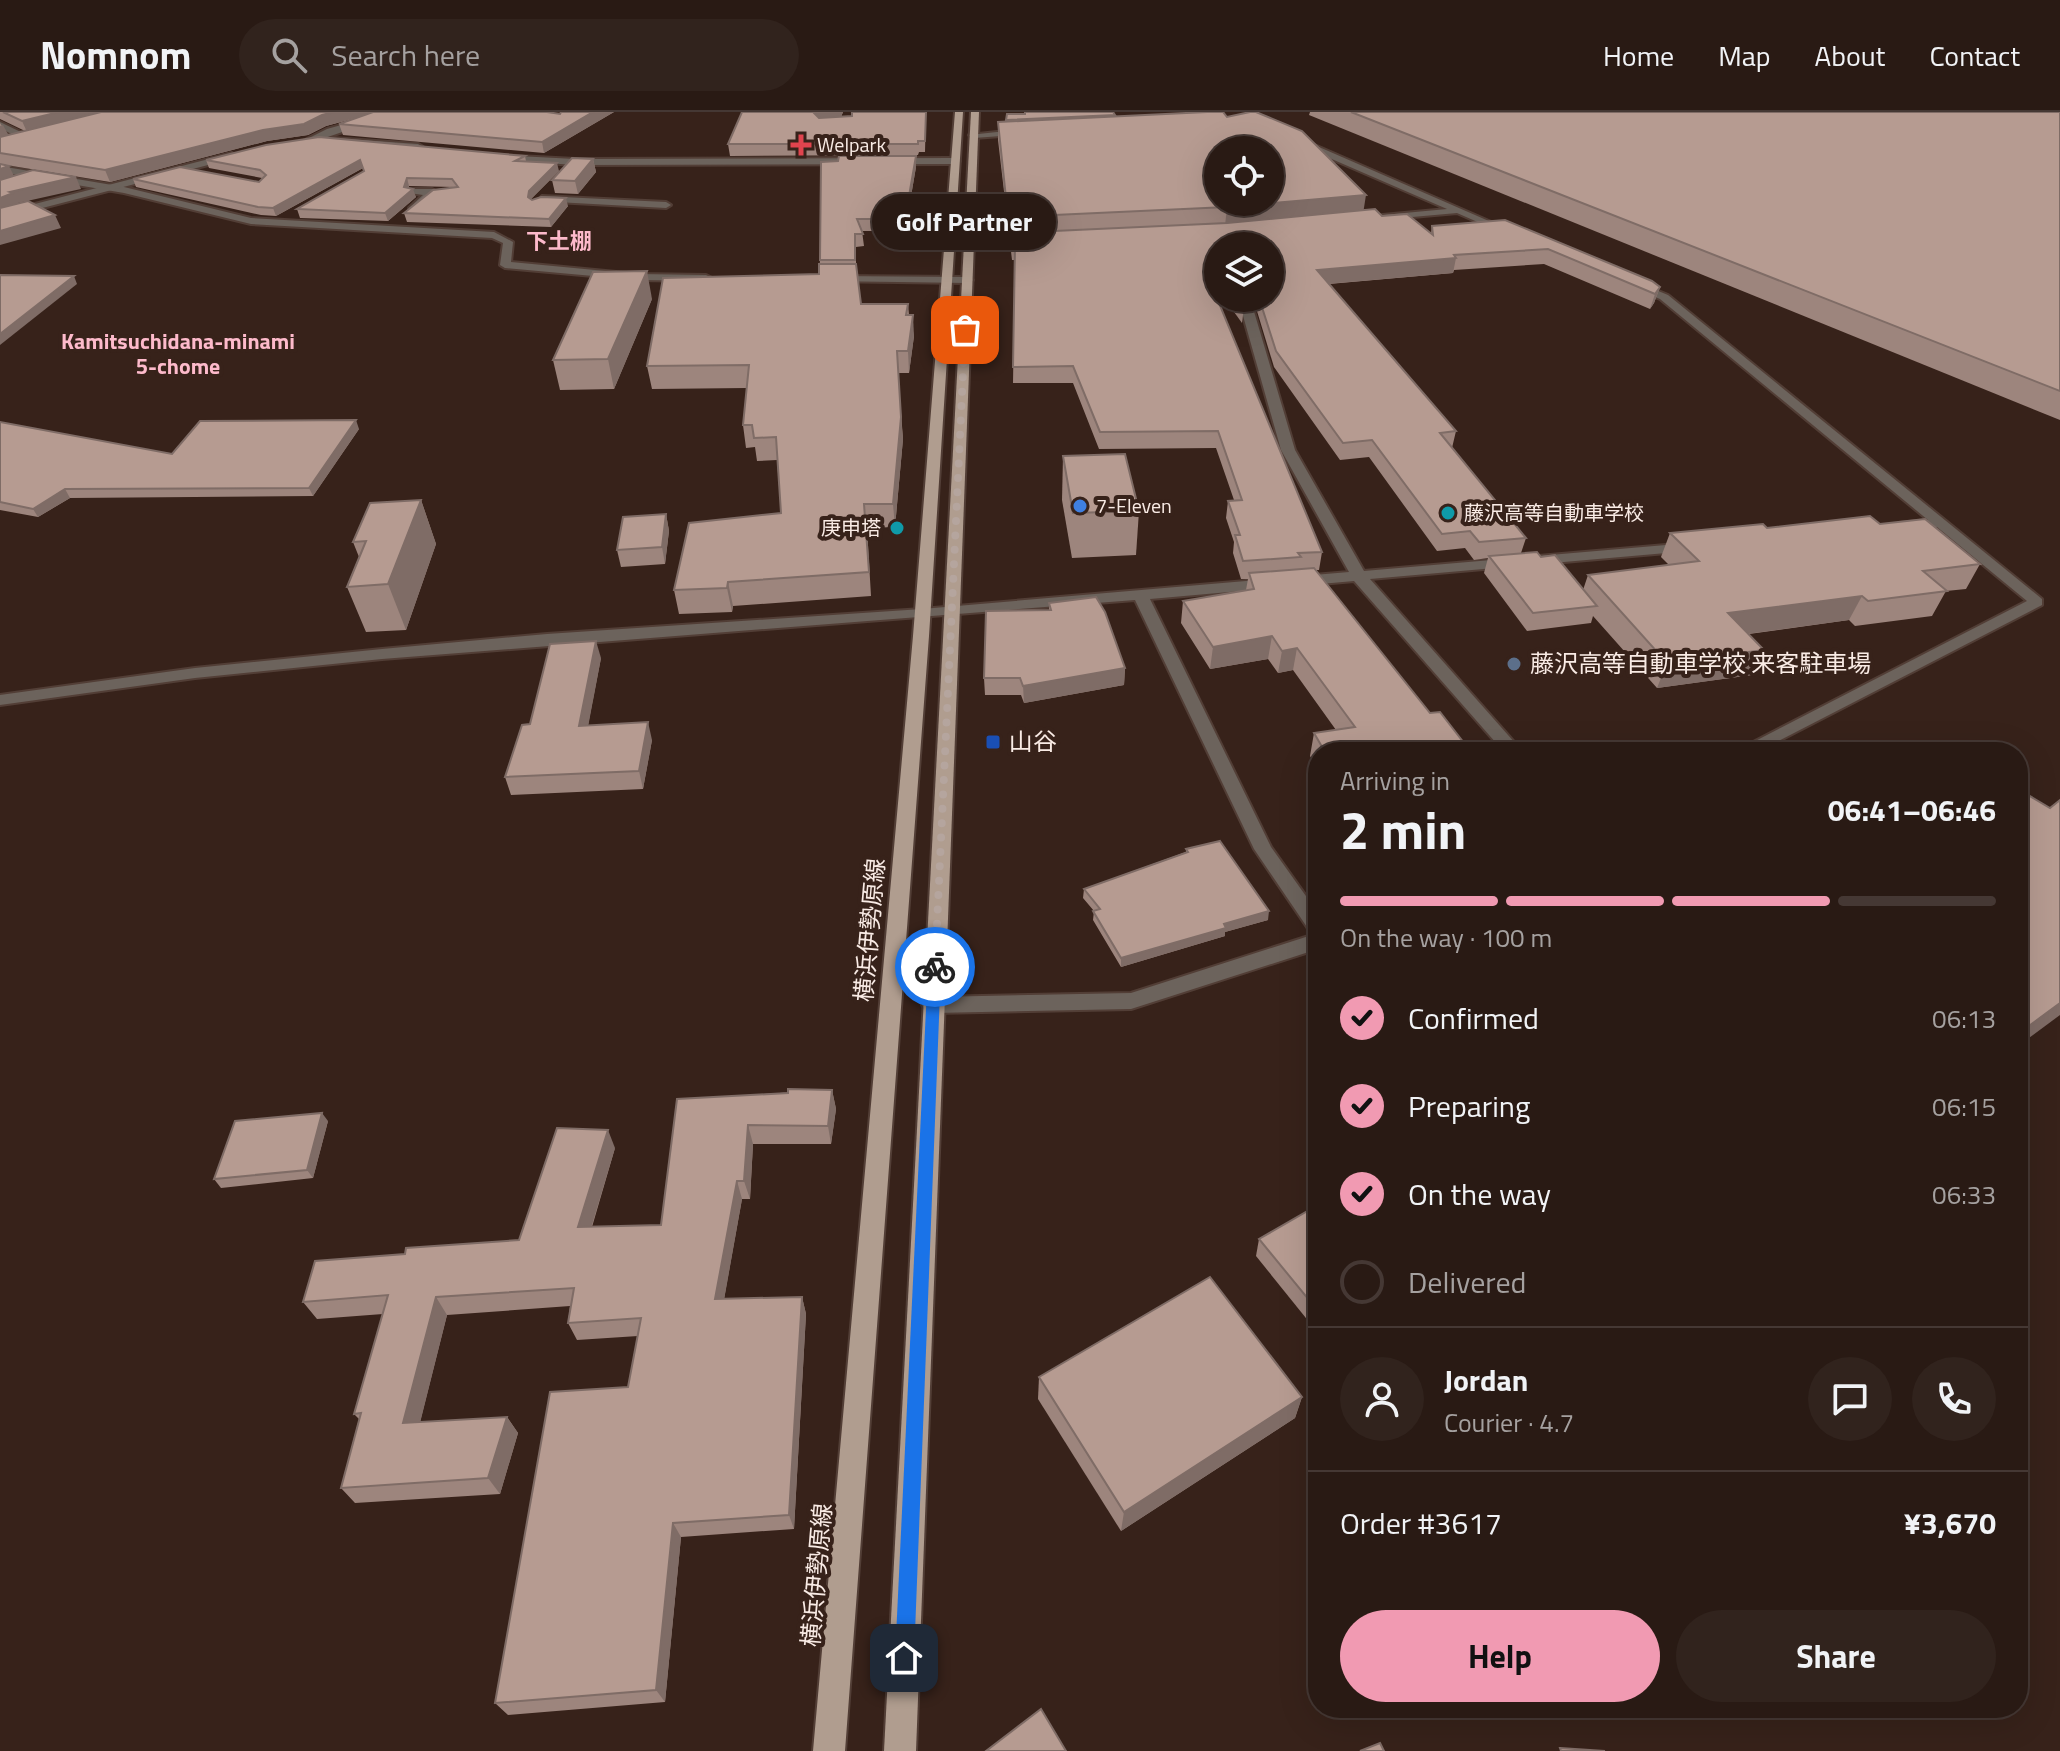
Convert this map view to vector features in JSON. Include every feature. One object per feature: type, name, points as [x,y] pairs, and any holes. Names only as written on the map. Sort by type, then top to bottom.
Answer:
[{"type":"main road","name":"横浜伊勢原線","points":[[900,1751],[951,611],[957,280],[955,161],[959,112]]},
{"type":"main road","name":"横浜伊勢原線","points":[[829,1751],[922,614],[957,280],[970,244],[975,112]]},
{"type":"street","points":[[397,112],[304,141],[350,140],[435,149]]},
{"type":"street","points":[[0,125],[26,138]]},
{"type":"street","points":[[974,135],[1037,131]]},
{"type":"street","points":[[13,141],[41,134]]},
{"type":"street","points":[[1291,139],[1517,235]]},
{"type":"street","points":[[0,216],[239,154]]},
{"type":"street","points":[[490,156],[575,162],[955,161]]},
{"type":"street","points":[[566,172],[575,162]]},
{"type":"street","points":[[0,169],[106,187],[251,221],[494,235],[508,242],[505,265],[637,277],[720,278]]},
{"type":"street","points":[[181,169],[214,176]]},
{"type":"street","points":[[14,184],[42,176]]},
{"type":"street","points":[[549,190],[537,203],[666,205]]},
{"type":"street","points":[[389,228],[437,192],[412,191]]},
{"type":"street","points":[[280,222],[305,209]]},
{"type":"street","points":[[1365,219],[1459,211]]},
{"type":"street","points":[[970,244],[1047,241]]},
{"type":"street","points":[[815,279],[957,280]]},
{"type":"street","points":[[1620,279],[1664,297],[2037,602],[1763,742]]},
{"type":"street","points":[[1248,312],[1288,450],[1360,578],[1505,742]]},
{"type":"street","points":[[1892,527],[1939,523]]},
{"type":"street","points":[[0,700],[195,673],[382,654],[1360,578],[1704,545]]},
{"type":"street","points":[[1141,596],[1263,849],[1308,914]]},
{"type":"street","points":[[933,1005],[1131,1001],[1308,944]]},
{"type":"building","points":[[3,112],[59,112],[22,121]]},
{"type":"building","points":[[101,112],[334,112],[304,124],[263,130],[105,170],[0,153],[0,137]]},
{"type":"building","points":[[373,112],[593,112],[542,142],[339,124]]},
{"type":"building","points":[[742,112],[815,112],[819,118],[852,116],[852,112],[926,112],[925,141],[918,141],[918,144],[728,144]]},
{"type":"building","points":[[1113,112],[1115,115],[1006,120],[1007,114]]},
{"type":"building","points":[[1207,112],[1223,112],[1227,117],[1256,112],[1302,131],[1366,195],[1284,202],[1284,136],[1204,136],[1204,208],[1008,217],[998,122]]},
{"type":"building","points":[[1351,112],[2060,112],[2060,391]]},
{"type":"building","points":[[319,137],[525,156],[515,161],[557,163],[529,191],[528,197],[532,200],[541,197],[566,198],[549,219],[404,213],[433,190],[458,187],[452,179],[407,178],[404,187],[413,189],[385,213],[297,209],[364,171],[360,160],[273,208],[133,179],[180,167],[259,182],[266,175],[260,170],[206,160],[266,145]]},
{"type":"building","points":[[839,156],[916,156],[905,219],[857,219],[863,234],[855,234],[855,260],[820,260],[821,162],[838,161]]},
{"type":"building","points":[[572,158],[593,159],[575,181],[552,180]]},
{"type":"building","points":[[33,170],[76,177],[10,192],[13,193],[0,198],[0,180]]},
{"type":"building","points":[[28,201],[55,215],[0,231],[0,208]]},
{"type":"building","points":[[1375,209],[1382,216],[1407,214],[1433,235],[1432,226],[1505,220],[1660,287],[1655,294],[1548,249],[1454,255],[1456,258],[1317,270],[1456,431],[1440,433],[1526,538],[1479,542],[1470,531],[1442,534],[1372,440],[1343,443],[1276,351],[1263,312],[1284,312],[1284,232],[1204,232],[1204,312],[1223,312],[1322,552],[1298,553],[1301,557],[1243,561],[1235,535],[1240,535],[1228,501],[1242,500],[1218,431],[1100,432],[1073,366],[1013,367],[1015,245],[1012,245],[1010,233],[1227,223]]},
{"type":"building","points":[[819,264],[856,264],[861,304],[908,304],[906,315],[913,315],[908,351],[897,351],[901,417],[893,504],[864,504],[869,572],[728,582],[727,588],[674,590],[689,523],[781,513],[776,437],[754,438],[752,425],[743,425],[749,365],[647,366],[663,278],[819,274]]},
{"type":"building","points":[[647,271],[608,359],[553,360],[593,272]]},
{"type":"building","points":[[0,275],[74,276],[0,334]]},
{"type":"building","points":[[356,420],[309,488],[65,489],[33,509],[0,502],[0,422],[172,454],[200,421]]},
{"type":"building","points":[[1125,454],[1139,511],[1073,513],[1063,456]]},
{"type":"building","points":[[421,500],[388,584],[347,587],[366,541],[353,542],[370,503]]},
{"type":"building","points":[[666,514],[662,547],[617,550],[623,517]]},
{"type":"building","points":[[1870,516],[1880,524],[1925,519],[1980,564],[1923,571],[1947,591],[1868,601],[1862,596],[1728,613],[1764,650],[1667,663],[1588,575],[1699,561],[1670,533],[1763,524],[1767,528]]},
{"type":"building","points":[[1537,552],[1541,557],[1555,555],[1597,606],[1533,613],[1489,556]]},
{"type":"building","points":[[1314,568],[1430,713],[1440,712],[1463,742],[1319,742],[1314,733],[1355,727],[1297,648],[1282,651],[1272,636],[1213,647],[1183,601],[1254,589],[1249,573]]},
{"type":"building","points":[[1096,597],[1105,612],[1125,668],[1023,686],[1020,678],[984,678],[986,611],[1051,610],[1049,603]]},
{"type":"building","points":[[596,641],[579,726],[648,722],[639,771],[505,777],[522,725],[530,724],[550,644]]},
{"type":"building","points":[[2028,795],[2050,808],[2060,800],[2060,1003],[2028,1027]]},
{"type":"building","points":[[1220,841],[1269,911],[1224,924],[1226,928],[1121,958],[1093,911],[1100,909],[1084,889],[1188,852],[1186,849]]},
{"type":"building","points":[[788,1089],[832,1090],[828,1126],[748,1125],[744,1181],[737,1181],[715,1299],[802,1297],[789,1515],[673,1523],[656,1690],[495,1703],[550,1392],[628,1387],[641,1318],[568,1323],[574,1288],[436,1297],[403,1423],[507,1417],[488,1478],[341,1488],[361,1413],[354,1414],[388,1295],[303,1302],[315,1261],[405,1254],[406,1248],[519,1240],[557,1128],[608,1130],[578,1227],[661,1225],[677,1099],[788,1093]]},
{"type":"building","points":[[322,1113],[307,1170],[214,1179],[235,1121]]},
{"type":"building","points":[[1308,1211],[1308,1299],[1259,1239]]},
{"type":"building","points":[[1210,1277],[1302,1397],[1124,1512],[1039,1377]]},
{"type":"building","points":[[1041,1709],[1066,1751],[986,1751]]},
{"type":"building","points":[[1380,1743],[1384,1751],[1360,1751]]},
{"type":"building","points":[[1560,1748],[1605,1751],[1561,1751]]},
{"type":"way so far","points":[[935,967],[965,330]]},
{"type":"place","name":"Welpark","points":[[801,145]]},
{"type":"place","name":"Golf Partner","points":[[965,330]]},
{"type":"place","name":"7-Eleven","points":[[1080,506]]},
{"type":"place","name":"藤沢高等自動車学校","points":[[1448,513]]},
{"type":"place","name":"庚申塔","points":[[897,528]]},
{"type":"place","name":"藤沢高等自動車学校 来客駐車場","points":[[1514,664]]},
{"type":"place","name":"山谷","points":[[993,742]]},
{"type":"district","name":"下土棚","points":[[559,241]]},
{"type":"district","name":"Kamitsuchidana-minami 5-chome","points":[[178,354]]},
{"type":"route","points":[[904,1658],[935,967]]}]
